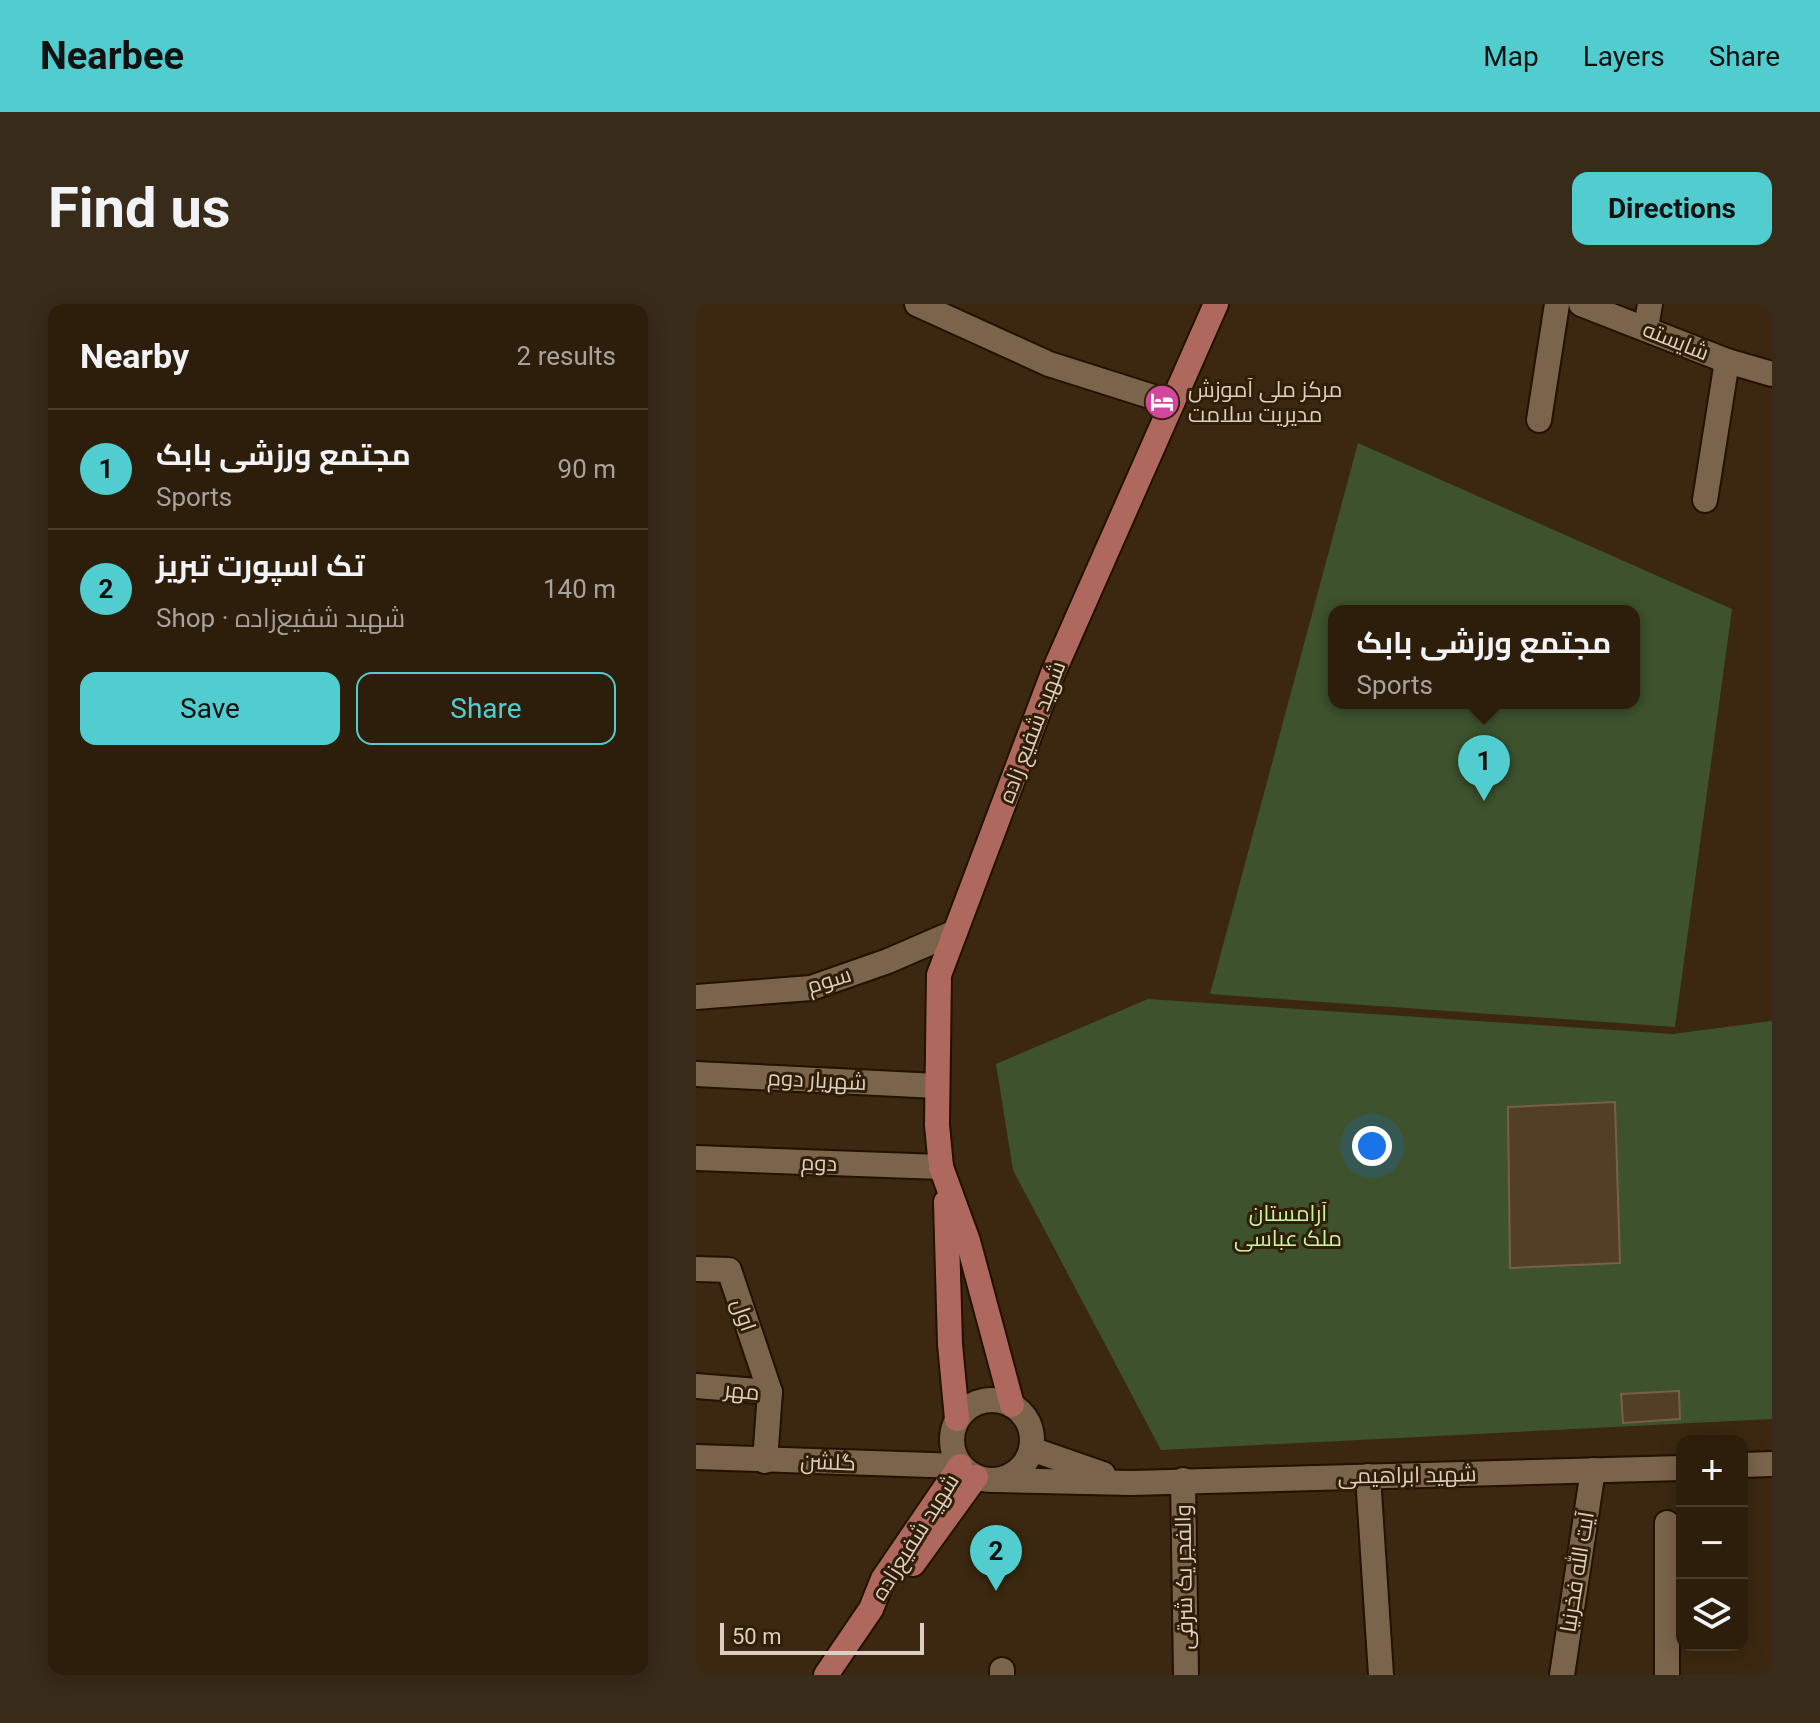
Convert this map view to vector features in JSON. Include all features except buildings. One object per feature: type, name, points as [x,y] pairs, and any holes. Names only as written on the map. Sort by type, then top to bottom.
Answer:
[{"type":"main road","name":"شهید شفیع زاده","points":[[957,1419],[950,1344],[944,1173],[937,1125],[939,975],[1053,673],[1216,304]]},
{"type":"main road","name":"شهید شفیع زاده","points":[[944,1173],[988,1311],[1012,1405]]},
{"type":"main road","name":"شهید شفیع‌زاده","points":[[826,1675],[871,1609],[883,1579],[977,1475]]},
{"type":"street","points":[[917,304],[1049,364],[1172,403]]},
{"type":"street","points":[[1539,420],[1557,304]]},
{"type":"street","name":"شایسته","points":[[1581,304],[1648,316],[1727,361],[1772,374]]},
{"type":"street","points":[[1705,500],[1727,361]]},
{"type":"street","name":"سوم","points":[[696,997],[811,988],[888,961],[955,932]]},
{"type":"street","name":"شهریار دوم","points":[[696,1074],[937,1086]]},
{"type":"street","name":"دوم","points":[[696,1158],[944,1173]]},
{"type":"street","name":"اول","points":[[696,1269],[729,1270],[770,1392]]},
{"type":"street","name":"مهر","points":[[696,1386],[770,1392],[765,1461]]},
{"type":"street","points":[[988,1400],[1012,1405],[1020,1411],[1030,1429],[1031,1449],[1018,1471],[977,1475],[952,1443],[952,1430],[957,1419],[965,1409],[988,1400]]},
{"type":"street","name":"شهید ابراهیمی","points":[[1031,1449],[1132,1483]]},
{"type":"street","name":"گلشن","points":[[696,1457],[977,1475]]},
{"type":"street","points":[[1748,1465],[1772,1464]]},
{"type":"street","name":"شهید ابراهیمی","points":[[977,1475],[1132,1483],[1676,1468]]},
{"type":"street","name":"آیت الله فخرنیا","points":[[1562,1675],[1593,1470]]},
{"type":"street","points":[[1368,1476],[1381,1675]]},
{"type":"street","name":"والفجر یک شرقی","points":[[1183,1480],[1186,1675]]},
{"type":"street","points":[[1667,1523],[1667,1675]]},
{"type":"green space","points":[[1358,443],[1732,609],[1675,1027],[1210,994]]},
{"type":"green space","name":"آرامستان ملک عباسی","points":[[1148,999],[1673,1034],[1772,1021],[1772,1419],[1161,1450],[1013,1170],[996,1064]]},
{"type":"place","name":"مركز ملى آموزش مديريت سلامت","points":[[1162,402]]},
{"type":"place","name":"مجتمع ورزشی بابک","points":[[1484,801]]},
{"type":"place","name":"تک اسپورت تبریز","points":[[996,1591]]}]
